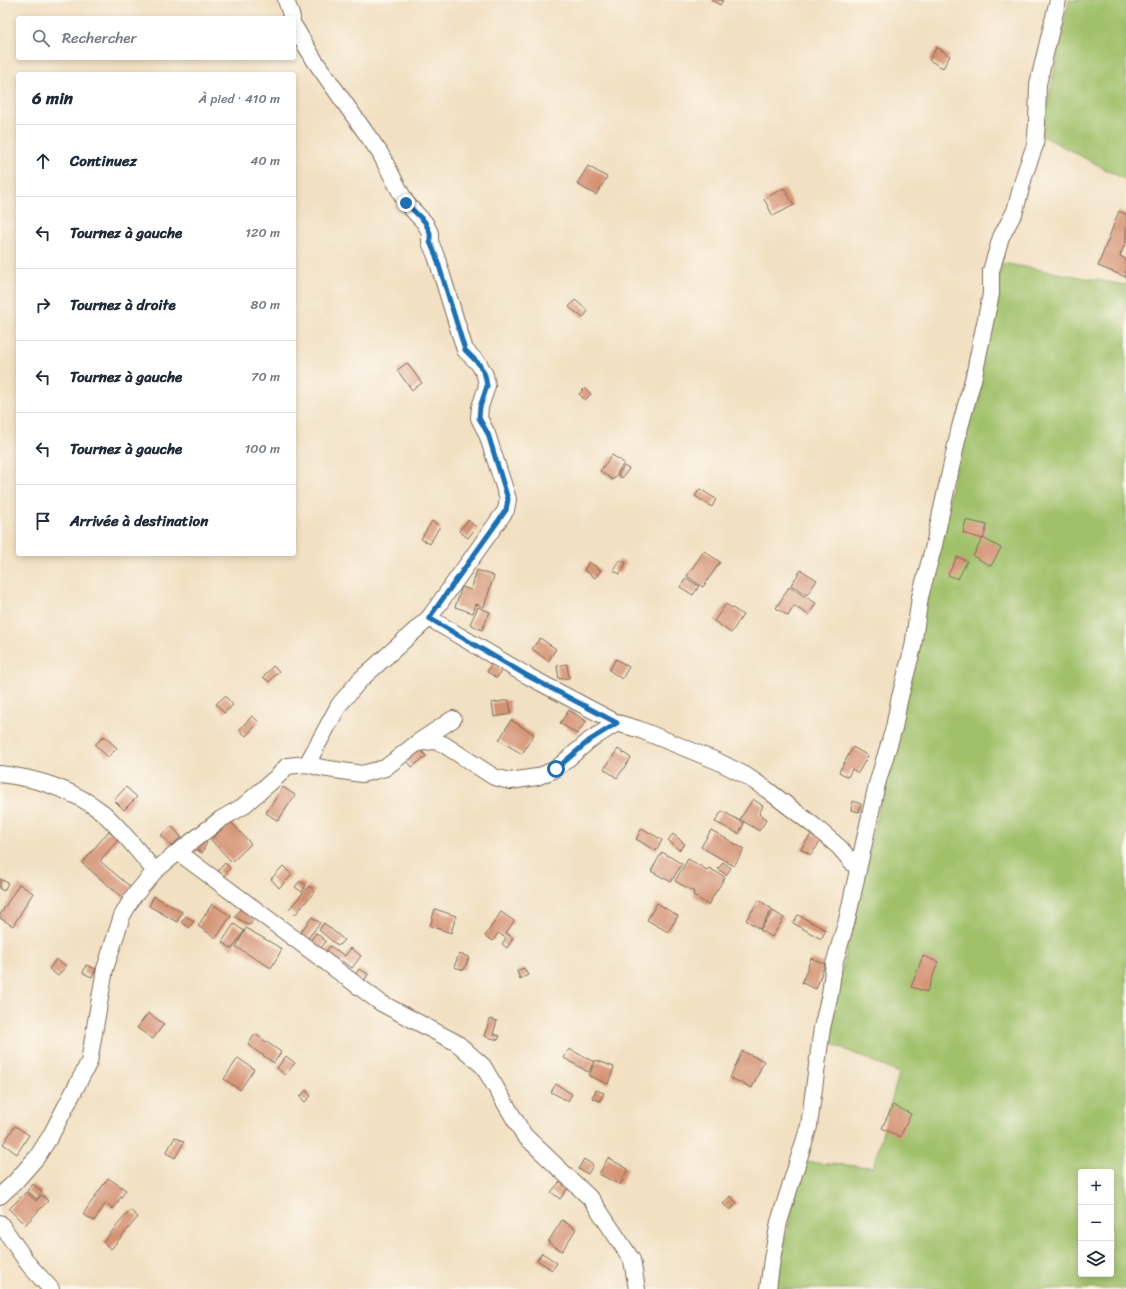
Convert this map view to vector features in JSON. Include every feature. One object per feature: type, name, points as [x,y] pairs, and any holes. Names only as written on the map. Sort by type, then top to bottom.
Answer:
[{"type":"street","points":[[286,0],[291,16]]},
{"type":"street","points":[[768,1289],[779,1222],[809,1126],[822,1028],[830,994],[834,964],[847,920],[877,784],[894,728],[898,701],[913,647],[920,597],[934,545],[960,427],[974,376],[991,294],[991,271],[1001,237],[1015,211],[1025,173],[1035,145],[1038,84],[1057,11],[1058,0]]},
{"type":"street","points":[[296,29],[315,60],[380,153],[406,203],[425,222],[430,233],[430,242],[436,256],[465,350],[479,364],[485,375],[487,386],[480,407],[479,418],[488,434],[508,499],[506,510],[429,618],[360,680],[339,705],[307,764]]},
{"type":"street","points":[[429,618],[526,675],[617,723],[638,729],[710,758],[745,775],[777,797],[813,825],[839,847],[858,869]]},
{"type":"street","points":[[0,1196],[38,1157],[89,1062],[105,969],[122,916],[133,897],[155,871],[221,819],[242,807],[278,776],[287,766],[307,764],[322,768],[362,774],[385,768],[417,743],[453,719]]},
{"type":"street","points":[[417,743],[434,741],[444,744],[494,777],[510,781],[537,777],[556,769],[590,740],[617,723]]},
{"type":"street","points":[[0,774],[54,786],[78,796],[102,812],[155,871]]},
{"type":"street","points":[[178,852],[381,1003],[457,1043],[484,1066],[524,1135],[592,1200],[632,1260],[637,1289]]},
{"type":"street","points":[[0,1223],[29,1265],[50,1289]]},
{"type":"green space","points":[[1069,0],[1126,0],[1126,180],[1041,135]]},
{"type":"green space","points":[[1002,263],[1125,285],[1126,283],[1126,1289],[775,1289],[801,1162],[873,1167],[899,1073],[826,1041]]},
{"type":"building","points":[[711,0],[723,0],[720,5]]},
{"type":"building","points":[[937,47],[950,56],[943,68],[929,60]]},
{"type":"building","points":[[588,166],[607,177],[596,195],[577,184]]},
{"type":"building","points":[[784,188],[794,205],[773,216],[764,199]]},
{"type":"building","points":[[1119,211],[1126,214],[1126,241],[1120,256],[1126,259],[1126,277],[1098,266]]},
{"type":"building","points":[[575,300],[588,311],[583,318],[569,307]]},
{"type":"building","points":[[407,363],[422,383],[412,390],[397,370]]},
{"type":"building","points":[[585,388],[591,394],[585,400],[579,394]]},
{"type":"building","points":[[612,455],[624,463],[613,480],[600,471]]},
{"type":"building","points":[[624,466],[629,469],[622,478],[618,475]]},
{"type":"building","points":[[700,489],[716,499],[712,507],[695,496]]},
{"type":"building","points":[[468,520],[476,527],[468,538],[459,531]]},
{"type":"building","points":[[966,520],[987,525],[983,539],[963,533]]},
{"type":"building","points":[[432,521],[440,526],[430,544],[421,539]]},
{"type":"building","points":[[983,538],[1001,548],[991,566],[973,556]]},
{"type":"building","points":[[704,551],[720,562],[703,587],[687,576]]},
{"type":"building","points":[[957,557],[967,561],[958,579],[948,575]]},
{"type":"building","points":[[619,560],[626,563],[620,574],[613,570]]},
{"type":"building","points":[[589,562],[601,570],[595,578],[584,570]]},
{"type":"building","points":[[477,570],[494,576],[484,607],[476,604],[473,613],[455,607],[462,587],[471,590]]},
{"type":"building","points":[[801,570],[817,580],[807,595],[791,585]]},
{"type":"building","points":[[686,578],[699,586],[693,595],[680,587]]},
{"type":"building","points":[[789,587],[816,603],[809,615],[794,606],[788,616],[776,608]]},
{"type":"building","points":[[726,604],[743,615],[731,633],[714,621]]},
{"type":"building","points":[[478,607],[490,612],[482,630],[470,624]]},
{"type":"building","points":[[540,638],[556,649],[548,661],[532,649]]},
{"type":"building","points":[[616,659],[629,667],[622,679],[609,670]]},
{"type":"building","points":[[492,663],[502,669],[497,678],[487,672]]},
{"type":"building","points":[[567,664],[569,678],[559,679],[557,666]]},
{"type":"building","points":[[273,666],[279,671],[269,682],[263,677]]},
{"type":"building","points":[[225,696],[233,705],[224,713],[216,704]]},
{"type":"building","points":[[509,700],[511,714],[494,717],[492,703]]},
{"type":"building","points":[[569,710],[586,721],[577,734],[560,723]]},
{"type":"building","points":[[252,716],[259,722],[246,736],[239,730]]},
{"type":"building","points":[[511,720],[534,734],[522,754],[499,740]]},
{"type":"building","points":[[104,736],[117,748],[108,757],[95,745]]},
{"type":"building","points":[[417,745],[426,756],[412,767],[403,756]]},
{"type":"building","points":[[853,747],[868,756],[858,773],[852,769],[848,777],[839,772]]},
{"type":"building","points":[[618,749],[631,758],[617,778],[604,769]]},
{"type":"building","points":[[126,787],[137,797],[124,810],[114,800]]},
{"type":"building","points":[[283,787],[295,795],[278,821],[266,813]]},
{"type":"building","points":[[753,799],[763,806],[759,814],[767,819],[759,831],[740,819]]},
{"type":"building","points":[[853,801],[861,804],[859,812],[851,810]]},
{"type":"building","points":[[722,811],[744,823],[739,834],[715,822]]},
{"type":"building","points":[[230,821],[251,844],[232,862],[211,840]]},
{"type":"building","points":[[113,826],[123,834],[100,861],[133,889],[124,899],[82,863]]},
{"type":"building","points":[[172,826],[181,837],[171,846],[161,835]]},
{"type":"building","points":[[642,828],[662,840],[656,851],[636,839]]},
{"type":"building","points":[[711,830],[744,849],[734,866],[701,847]]},
{"type":"building","points":[[812,833],[822,839],[811,855],[801,849]]},
{"type":"building","points":[[673,834],[685,844],[679,850],[668,840]]},
{"type":"building","points":[[200,839],[207,842],[202,853],[195,849]]},
{"type":"building","points":[[662,852],[682,864],[671,882],[651,871]]},
{"type":"building","points":[[688,859],[707,870],[709,868],[725,877],[708,905],[693,895],[694,892],[675,881]]},
{"type":"building","points":[[723,862],[731,868],[726,875],[718,869]]},
{"type":"building","points":[[225,863],[230,868],[224,876],[218,871]]},
{"type":"building","points":[[283,866],[292,875],[279,888],[271,879]]},
{"type":"building","points":[[0,879],[8,883],[4,891],[0,889]]},
{"type":"building","points":[[300,881],[306,885],[302,892],[295,887]]},
{"type":"building","points":[[19,884],[33,893],[13,926],[0,918],[0,915]]},
{"type":"building","points":[[309,886],[315,891],[295,915],[289,909]]},
{"type":"building","points":[[154,896],[182,912],[177,922],[149,906]]},
{"type":"building","points":[[759,900],[772,909],[760,929],[746,920]]},
{"type":"building","points":[[657,903],[678,916],[668,932],[647,920]]},
{"type":"building","points":[[212,904],[231,916],[216,938],[198,926]]},
{"type":"building","points":[[240,909],[255,917],[250,925],[235,917]]},
{"type":"building","points":[[435,909],[456,916],[451,933],[430,926]]},
{"type":"building","points":[[773,911],[784,918],[772,937],[760,930]]},
{"type":"building","points":[[501,912],[514,921],[506,933],[513,938],[507,948],[502,944],[506,938],[498,933],[493,941],[485,936]]},
{"type":"building","points":[[798,915],[826,930],[821,939],[793,923]]},
{"type":"building","points":[[186,916],[194,921],[189,928],[181,922]]},
{"type":"building","points":[[312,917],[320,923],[307,939],[300,933]]},
{"type":"building","points":[[324,923],[344,940],[338,946],[319,930]]},
{"type":"building","points":[[234,924],[244,931],[232,949],[222,942]]},
{"type":"building","points":[[246,928],[282,949],[271,968],[236,947]]},
{"type":"building","points":[[316,933],[326,941],[321,948],[310,941]]},
{"type":"building","points":[[330,946],[345,956],[351,948],[361,956],[352,968],[342,961],[340,964],[325,953]]},
{"type":"building","points":[[459,954],[469,957],[464,970],[454,967]]},
{"type":"building","points":[[923,956],[938,962],[927,992],[911,987]]},
{"type":"building","points":[[811,958],[825,964],[816,989],[802,983]]},
{"type":"building","points":[[56,959],[66,966],[58,976],[49,969]]},
{"type":"building","points":[[86,965],[96,969],[92,977],[83,973]]},
{"type":"building","points":[[524,968],[528,975],[520,979],[517,971]]},
{"type":"building","points":[[359,969],[368,974],[364,981],[355,976]]},
{"type":"building","points":[[148,1013],[164,1024],[153,1039],[137,1028]]},
{"type":"building","points":[[490,1019],[497,1021],[493,1034],[500,1036],[498,1040],[484,1036]]},
{"type":"building","points":[[255,1034],[281,1052],[274,1063],[248,1045]]},
{"type":"building","points":[[569,1049],[594,1062],[588,1072],[564,1058]]},
{"type":"building","points":[[742,1051],[764,1061],[752,1088],[730,1078]]},
{"type":"building","points":[[286,1056],[295,1063],[285,1075],[277,1068]]},
{"type":"building","points":[[238,1058],[254,1069],[240,1090],[224,1079]]},
{"type":"building","points":[[595,1060],[614,1067],[608,1084],[589,1076]]},
{"type":"building","points":[[556,1084],[572,1094],[568,1101],[551,1092]]},
{"type":"building","points":[[306,1090],[311,1096],[305,1102],[300,1097]]},
{"type":"building","points":[[596,1090],[604,1093],[600,1101],[592,1098]]},
{"type":"building","points":[[893,1105],[911,1114],[900,1137],[882,1128]]},
{"type":"building","points":[[15,1126],[29,1135],[17,1154],[3,1144]]},
{"type":"building","points":[[175,1137],[184,1142],[175,1158],[166,1153]]},
{"type":"building","points":[[608,1158],[628,1169],[620,1185],[599,1174]]},
{"type":"building","points":[[584,1159],[593,1165],[588,1174],[578,1169]]},
{"type":"building","points":[[108,1178],[126,1190],[113,1209],[106,1203],[94,1221],[83,1214]]},
{"type":"building","points":[[560,1182],[568,1188],[560,1199],[551,1192]]},
{"type":"building","points":[[33,1184],[42,1192],[37,1199],[27,1191]]},
{"type":"building","points":[[26,1192],[36,1201],[42,1195],[48,1201],[25,1225],[9,1209]]},
{"type":"building","points":[[730,1196],[737,1203],[730,1210],[723,1204]]},
{"type":"building","points":[[130,1210],[138,1217],[111,1249],[103,1242]]},
{"type":"building","points":[[562,1220],[576,1229],[562,1251],[548,1242]]},
{"type":"building","points":[[542,1253],[557,1263],[552,1270],[537,1260]]},
{"type":"route","points":[[406,203],[425,222],[430,233],[430,242],[436,256],[465,350],[479,364],[485,375],[487,386],[480,407],[479,418],[488,434],[508,499],[506,510],[429,618],[526,675],[617,723],[590,740],[556,769]]}]
